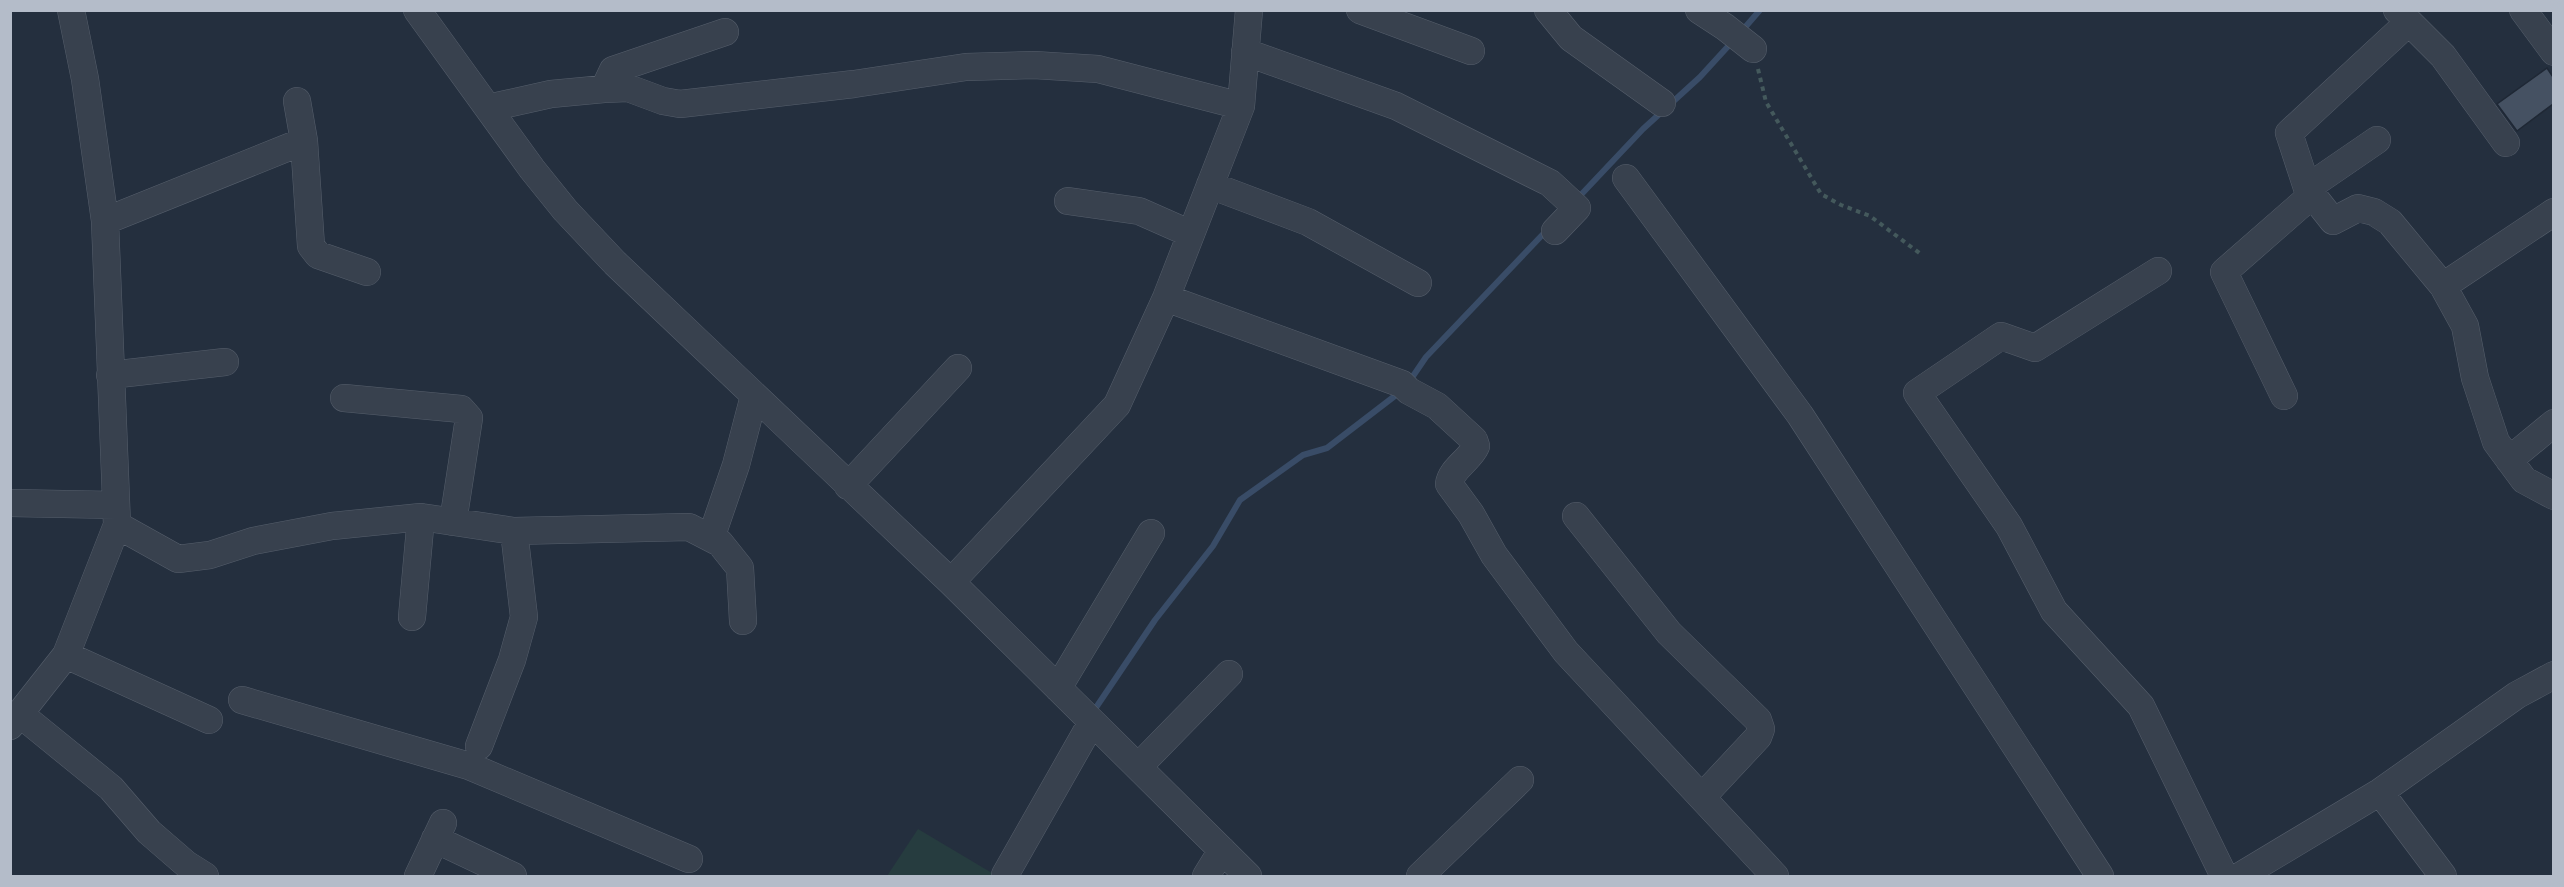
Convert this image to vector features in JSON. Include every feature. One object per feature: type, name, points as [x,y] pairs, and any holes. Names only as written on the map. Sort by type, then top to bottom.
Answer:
[{"type":"street","points":[[71,10],[85,79],[105,221],[116,515],[66,655],[15,720],[111,788],[149,832],[186,864],[205,876]]},
{"type":"street","points":[[417,10],[565,210],[615,263],[951,582],[1248,876]]},
{"type":"street","points":[[951,582],[1117,405],[1166,298],[1241,106],[1249,10]]},
{"type":"street","points":[[1360,10],[1471,51]]},
{"type":"street","points":[[1548,10],[1571,38],[1662,103]]},
{"type":"street","points":[[1699,10],[1743,41]]},
{"type":"street","points":[[2523,10],[2553,52]]},
{"type":"street","points":[[2506,143],[2443,56],[2403,16],[2289,134],[2310,192],[2333,221],[2358,208],[2374,212],[2390,222],[2443,286],[2465,326],[2475,378],[2496,442],[2524,480],[2553,496]]},
{"type":"street","points":[[604,89],[613,70],[725,32]]},
{"type":"street","points":[[1245,52],[1396,106],[1550,183],[1577,208],[1555,231]]},
{"type":"street","points":[[488,108],[551,94],[628,88],[663,101],[680,104],[854,84],[966,67],[1034,65],[1098,69],[1241,106]]},
{"type":"street","points":[[297,101],[304,141],[311,246],[318,255],[367,272]]},
{"type":"street","points":[[2284,396],[2224,272],[2310,192],[2378,140]]},
{"type":"street","points":[[105,221],[304,141]]},
{"type":"street","points":[[1626,178],[1800,415],[2100,876]]},
{"type":"street","points":[[1210,185],[1308,222],[1418,283]]},
{"type":"street","points":[[1068,201],[1139,211],[1191,234]]},
{"type":"street","points":[[2443,286],[2553,212]]},
{"type":"street","points":[[2158,271],[2035,348],[2001,336],[1917,393],[2008,526],[2054,611],[2141,706],[2224,876]]},
{"type":"street","points":[[1166,298],[1406,388],[1437,406],[1473,440],[1476,446],[1473,452],[1450,478],[1449,484],[1471,514],[1494,555],[1566,652],[1775,876]]},
{"type":"street","points":[[110,375],[225,362]]},
{"type":"street","points":[[848,486],[958,368]]},
{"type":"street","points":[[711,538],[736,465],[754,396]]},
{"type":"street","points":[[344,398],[461,409],[467,413],[469,418],[453,522]]},
{"type":"street","points":[[2509,460],[2553,423]]},
{"type":"street","points":[[10,503],[116,515],[178,559],[210,555],[253,541],[332,526],[421,517],[514,531],[689,527],[720,543],[740,568],[743,621]]},
{"type":"street","points":[[1575,516],[1669,633],[1758,720],[1761,729],[1758,737],[1702,796]]},
{"type":"street","points":[[412,617],[421,517]]},
{"type":"street","points":[[479,746],[512,660],[524,616],[514,531]]},
{"type":"street","points":[[1058,688],[1151,533]]},
{"type":"street","points":[[66,655],[209,720]]},
{"type":"street","points":[[1138,767],[1229,674]]},
{"type":"street","points":[[2240,876],[2380,792],[2517,695],[2553,675]]},
{"type":"street","points":[[242,700],[469,766],[689,859]]},
{"type":"street","points":[[1005,875],[1092,722]]},
{"type":"street","points":[[1420,876],[1520,780]]},
{"type":"street","points":[[2380,792],[2443,876]]},
{"type":"street","points":[[418,876],[439,831],[513,876]]},
{"type":"street","points":[[1206,876],[1222,850]]},
{"type":"path","points":[[1743,41],[1766,102],[1821,194],[1841,205],[1870,216],[1922,255]]},
{"type":"green space","points":[[918,829],[997,876],[887,876]]},
{"type":"building","points":[[2547,68],[2553,77],[2553,104],[2517,131],[2497,104]]},
{"type":"waterway","points":[[1741,32],[1760,10]]},
{"type":"waterway","points":[[1577,199],[1643,129],[1700,77],[1732,42]]},
{"type":"waterway","points":[[1409,382],[1426,357],[1547,230]]},
{"type":"waterway","points":[[1095,709],[1155,620],[1213,546],[1240,500],[1303,455],[1327,448],[1400,392]]}]
